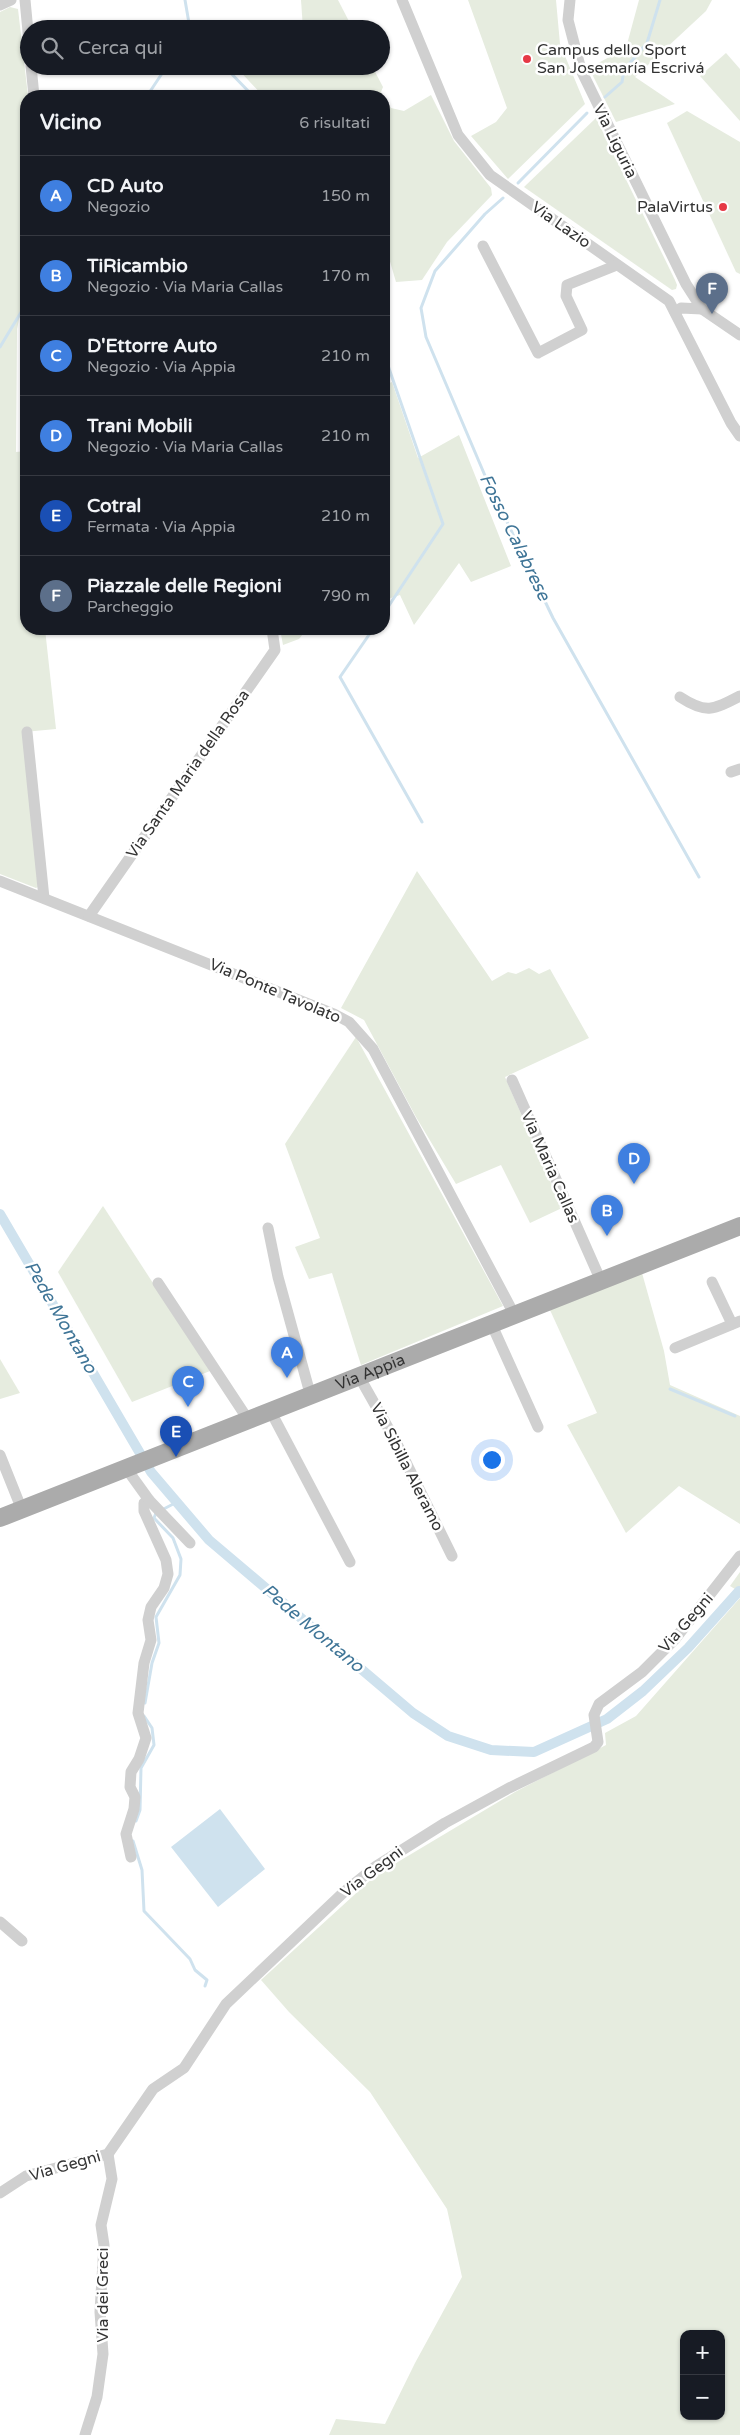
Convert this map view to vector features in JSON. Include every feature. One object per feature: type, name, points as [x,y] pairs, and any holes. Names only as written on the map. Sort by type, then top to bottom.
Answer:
[{"type":"main road","name":"Via Appia","points":[[0,1518],[360,1378],[491,1323],[740,1226]]},
{"type":"street","points":[[0,5],[11,0]]},
{"type":"street","points":[[25,0],[27,20]]},
{"type":"street","name":"Via Lazio","points":[[402,0],[458,135],[490,175],[669,301],[678,310],[731,422],[740,436]]},
{"type":"street","name":"Via Liguria","points":[[570,0],[568,20],[581,70],[686,284],[700,305]]},
{"type":"street","points":[[32,75],[33,90]]},
{"type":"street","points":[[483,246],[538,353],[582,330],[566,296],[567,285],[617,264]]},
{"type":"street","points":[[678,310],[700,305],[740,335]]},
{"type":"street","name":"Via Santa Maria della Rosa","points":[[89,916],[275,650],[273,635]]},
{"type":"street","points":[[680,697],[695,707],[709,709],[740,696]]},
{"type":"street","points":[[27,732],[44,898]]},
{"type":"street","name":"Via Ponte Tavolato","points":[[0,881],[350,1022],[373,1049],[514,1314]]},
{"type":"street","name":"Via Maria Callas","points":[[512,1080],[601,1281]]},
{"type":"street","points":[[268,1228],[278,1277],[310,1397]]},
{"type":"street","points":[[675,1348],[736,1323],[712,1282]]},
{"type":"street","points":[[158,1283],[249,1421]]},
{"type":"street","points":[[491,1323],[538,1427]]},
{"type":"street","name":"Via Sibilla Aleramo","points":[[360,1378],[395,1440],[452,1556]]},
{"type":"street","points":[[271,1412],[301,1465],[350,1562]]},
{"type":"street","points":[[0,1455],[22,1510]]},
{"type":"street","points":[[128,1467],[149,1500],[190,1543]]},
{"type":"street","points":[[131,1856],[126,1834],[135,1797],[130,1787],[130,1772],[139,1759],[146,1738],[138,1713],[144,1663],[151,1640],[148,1620],[152,1607],[164,1588],[168,1574],[166,1560],[144,1511],[144,1503],[149,1500]]},
{"type":"street","name":"Via Gegni","points":[[0,2193],[26,2176],[108,2154],[152,2089],[184,2068],[226,2004],[344,1892],[375,1867],[509,1788],[594,1747],[598,1742],[594,1715],[598,1704],[642,1672],[675,1639],[740,1556]]},
{"type":"street","points":[[0,1922],[22,1941]]},
{"type":"street","name":"Via dei Greci","points":[[85,2435],[97,2397],[103,2354],[100,2312],[104,2245],[101,2224],[112,2179],[108,2154]]},
{"type":"shaded area","points":[[301,0],[338,0],[348,20],[302,20]]},
{"type":"shaded area","points":[[468,0],[556,0],[560,44],[585,104],[508,179],[471,136],[496,122],[507,108]]},
{"type":"shaded area","points":[[639,0],[712,0],[706,11],[635,77],[675,104],[616,122],[589,68],[626,48]]},
{"type":"shaded area","points":[[10,7],[18,9],[20,75],[26,75],[27,90],[20,90],[20,315],[17,329],[16,452],[20,452],[20,635],[46,635],[56,729],[24,732],[38,887],[36,888],[0,874],[0,12]]},
{"type":"shaded area","points":[[726,53],[740,69],[740,121],[700,76]]},
{"type":"shaded area","points":[[243,75],[377,75],[383,87],[382,90],[257,90]]},
{"type":"shaded area","points":[[431,95],[454,141],[491,188],[492,195],[447,242],[422,280],[396,282],[390,262],[390,106],[404,111]]},
{"type":"shaded area","name":"PalaVirtus","points":[[687,111],[740,142],[740,274],[736,272],[667,123]]},
{"type":"shaded area","points":[[596,118],[675,280],[676,289],[672,290],[524,187]]},
{"type":"shaded area","points":[[392,382],[418,458],[459,435],[511,566],[471,582],[459,563],[414,625],[400,595],[390,598],[390,383]]},
{"type":"shaded area","points":[[281,635],[302,635],[299,639],[283,645]]},
{"type":"shaded area","points":[[417,871],[492,981],[508,972],[516,974],[529,968],[539,974],[550,969],[589,1038],[505,1077],[562,1208],[530,1223],[501,1165],[456,1184],[416,1117],[364,1020],[341,1008]]},
{"type":"shaded area","points":[[356,1037],[503,1306],[361,1365],[332,1273],[309,1279],[295,1247],[320,1238],[285,1144]]},
{"type":"shaded area","points":[[103,1206],[210,1371],[132,1402],[58,1272]]},
{"type":"shaded area","points":[[642,1273],[664,1351],[670,1385],[740,1416],[740,1524],[679,1486],[626,1533],[567,1425],[597,1413],[550,1310]]},
{"type":"shaded area","points":[[0,1359],[20,1393],[0,1399]]},
{"type":"shaded area","points":[[740,1572],[740,1592],[730,1586]]},
{"type":"shaded area","points":[[740,1598],[740,2435],[329,2435],[336,2419],[385,2424],[415,2363],[462,2277],[447,2209],[370,2092],[289,2012],[261,1980],[376,1875],[515,1792],[606,1745],[605,1733],[636,1716]]},
{"type":"water","points":[[220,1809],[265,1869],[218,1907],[171,1847]]},
{"type":"waterway","points":[[185,0],[188,20]]},
{"type":"waterway","name":"Fosso Calabrese","points":[[605,97],[622,82],[624,70],[647,43],[660,0]]},
{"type":"waterway","points":[[151,90],[161,75]]},
{"type":"waterway","points":[[233,75],[247,90]]},
{"type":"waterway","name":"Fosso Calabrese","points":[[518,183],[587,113]]},
{"type":"waterway","name":"Fosso Calabrese","points":[[503,198],[485,214],[435,271],[421,308],[426,337],[486,478],[553,618],[699,877]]},
{"type":"waterway","points":[[0,347],[20,314]]},
{"type":"waterway","points":[[390,371],[443,524],[390,604]]},
{"type":"waterway","points":[[369,635],[340,677],[422,822]]},
{"type":"waterway","name":"Pede Montano","points":[[0,1214],[151,1472],[209,1540],[413,1713],[448,1736],[491,1750],[534,1752],[607,1719],[643,1691],[688,1648],[739,1591]]},
{"type":"waterway","points":[[670,1389],[735,1416]]},
{"type":"waterway","points":[[145,1703],[152,1663],[159,1643],[156,1617],[180,1575],[181,1559],[173,1538],[154,1518],[156,1513],[177,1502]]},
{"type":"waterway","points":[[136,1821],[140,1810],[141,1768],[154,1745],[152,1728],[144,1716]]},
{"type":"waterway","points":[[133,1841],[142,1870],[144,1911],[190,1959],[195,1970],[207,1980],[205,1986]]},
{"type":"place","name":"Campus dello Sport San Josemaría Escrivá","points":[[527,59]]},
{"type":"place","name":"PalaVirtus","points":[[723,207]]},
{"type":"place","name":"Piazzale delle Regioni","points":[[712,314]]},
{"type":"place","name":"Trani Mobili","points":[[634,1184]]},
{"type":"place","name":"TiRicambio","points":[[607,1236]]},
{"type":"place","name":"CD Auto","points":[[287,1378]]},
{"type":"place","name":"D'Ettorre Auto","points":[[188,1407]]},
{"type":"place","name":"Cotral","points":[[176,1457]]}]
